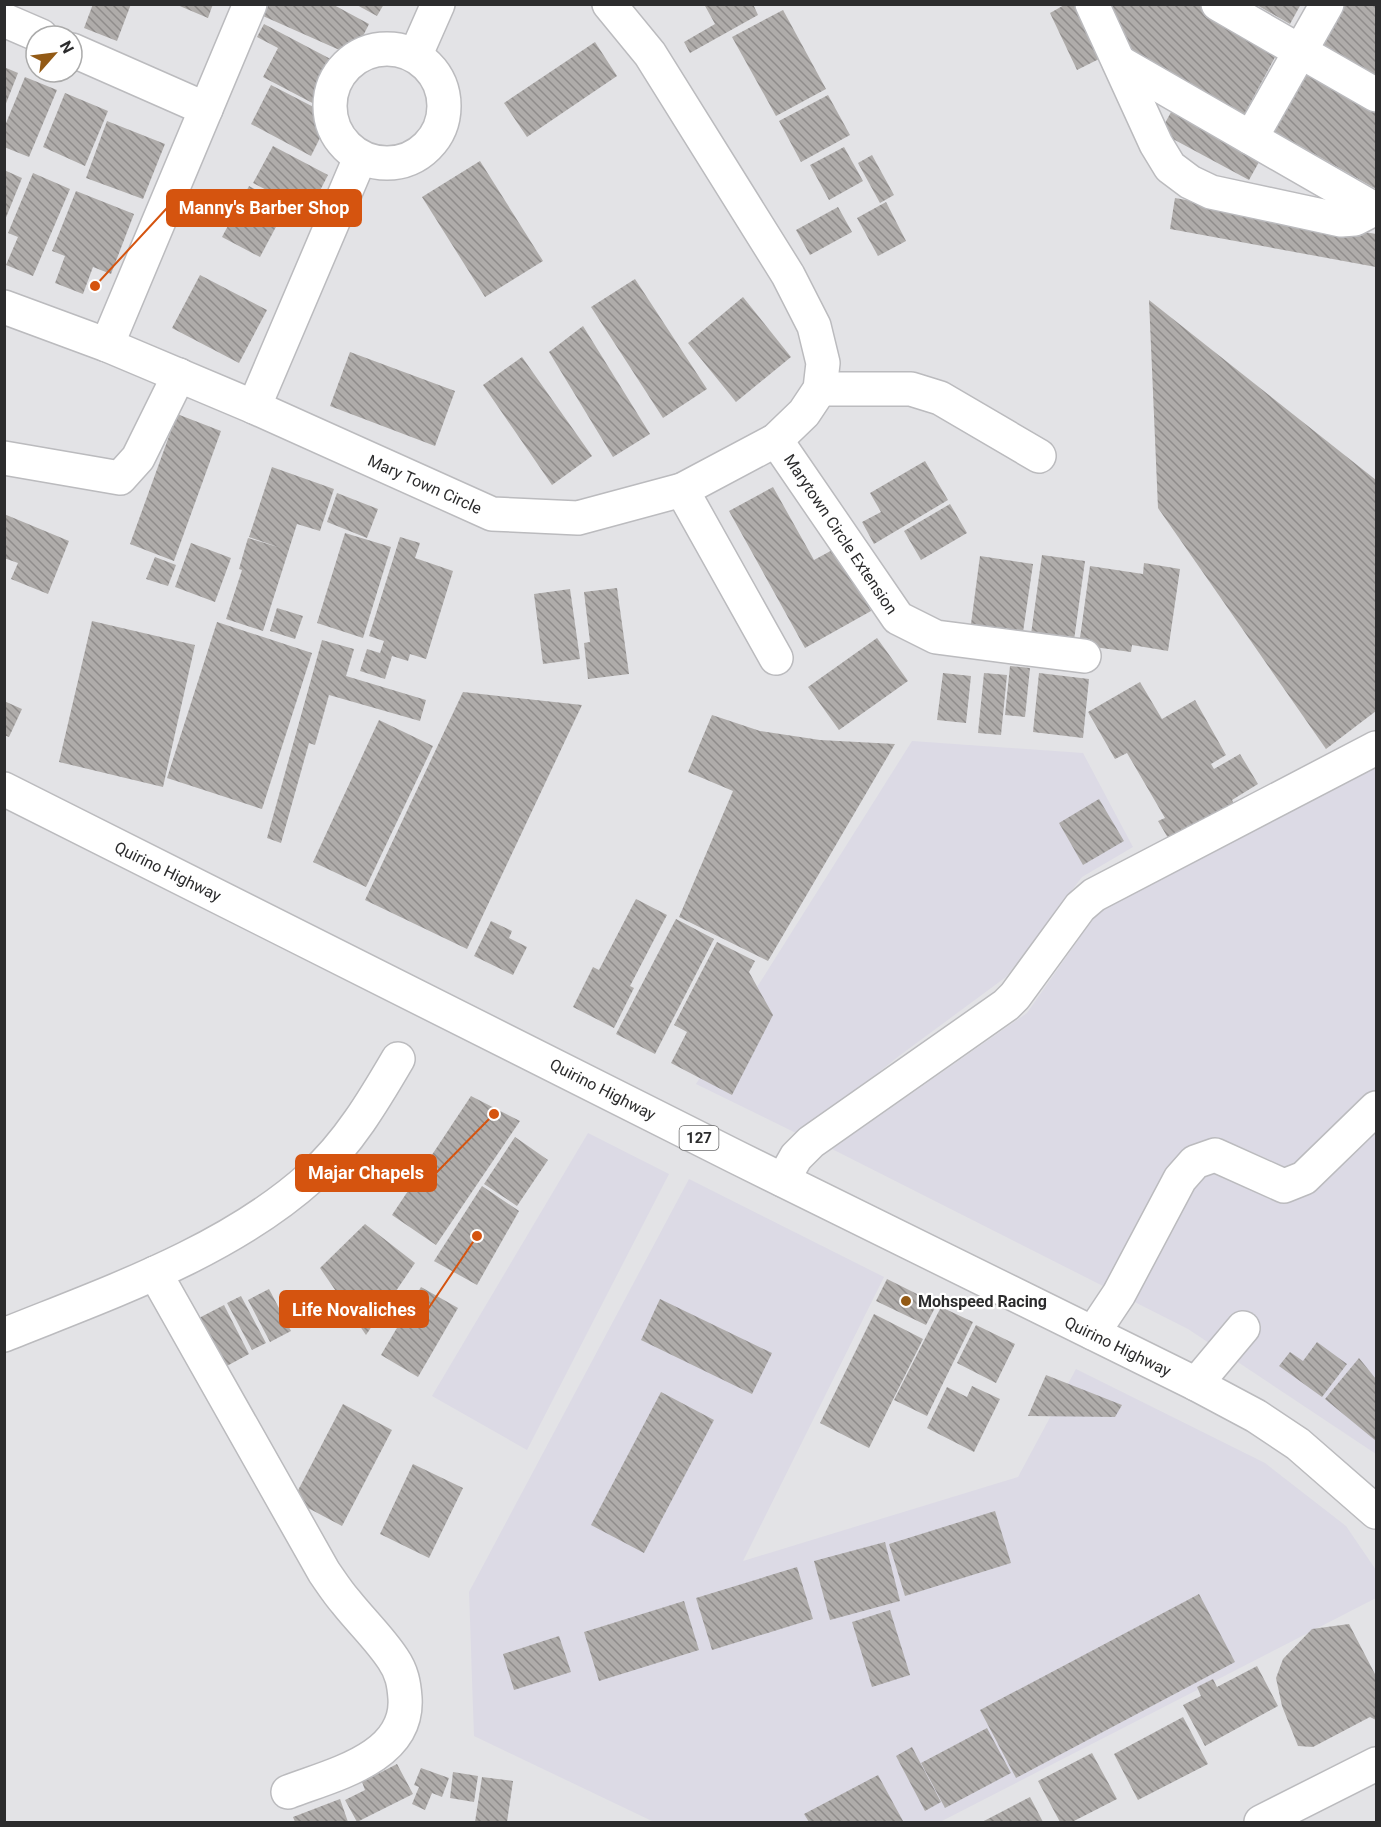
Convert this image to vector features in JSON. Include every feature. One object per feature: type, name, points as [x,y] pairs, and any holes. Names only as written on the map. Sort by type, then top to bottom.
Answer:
[{"type":"street","points":[[107,345],[250,4]]},
{"type":"street","points":[[416,54],[438,4]]},
{"type":"street","points":[[609,4],[650,54],[788,275],[814,326],[823,363],[820,389],[910,389],[940,398],[1040,456]]},
{"type":"street","points":[[1092,4],[1156,144],[1170,167],[1191,182],[1211,192],[1341,220],[1355,219],[1376,209]]},
{"type":"street","points":[[1218,4],[1377,95]]},
{"type":"street","points":[[1251,138],[1327,4]]},
{"type":"street","points":[[4,20],[24,29]]},
{"type":"street","points":[[380,47],[416,54],[441,81],[445,117],[428,149],[395,164],[360,158],[334,131],[330,104],[329,95],[346,62],[380,47]]},
{"type":"street","points":[[84,55],[206,109]]},
{"type":"street","points":[[1119,62],[1376,209]]},
{"type":"street","points":[[254,407],[360,158]]},
{"type":"street","name":"Mary Town Circle","points":[[4,307],[107,345],[179,375],[492,514],[578,518],[682,490],[776,440],[804,413],[820,389]]},
{"type":"street","points":[[4,458],[120,478],[138,458],[179,375]]},
{"type":"street","name":"Marytown Circle Extension","points":[[776,440],[898,618],[936,637],[1084,656]]},
{"type":"street","points":[[682,490],[776,658]]},
{"type":"street","points":[[783,1180],[796,1157],[811,1142],[1006,1005],[1080,907],[1094,895],[1377,748]]},
{"type":"street","name":"Quirino Highway","points":[[4,789],[783,1180],[1196,1384],[1256,1416],[1298,1444],[1377,1512]]},
{"type":"street","points":[[4,1335],[155,1273],[246,1226],[279,1203],[313,1175],[343,1143],[366,1112],[398,1059]]},
{"type":"street","points":[[1093,1333],[1119,1294],[1180,1179],[1195,1162],[1215,1155],[1284,1186],[1295,1183],[1304,1178],[1377,1108]]},
{"type":"street","points":[[155,1273],[324,1572],[393,1659],[404,1679],[405,1708],[400,1727],[388,1745],[353,1767],[288,1792]]},
{"type":"street","points":[[1196,1384],[1243,1328]]},
{"type":"street","points":[[1261,1822],[1377,1764]]},
{"type":"shaded area","points":[[912,741],[1083,753],[1133,847],[1082,877],[1006,977],[899,1056],[800,1135],[696,1084]]},
{"type":"shaded area","points":[[1376,760],[1376,1454],[1188,1329],[832,1149],[1027,1013],[1108,897]]},
{"type":"shaded area","points":[[588,1133],[669,1174],[527,1450],[432,1396]]},
{"type":"shaded area","points":[[689,1179],[884,1277],[743,1561],[1018,1477],[1076,1369],[1265,1463],[1346,1526],[1376,1570],[1376,1598],[940,1822],[654,1822],[474,1736],[469,1592]]},
{"type":"building","points":[[93,4],[131,4],[117,41],[84,28]]},
{"type":"building","points":[[175,4],[213,4],[208,18]]},
{"type":"building","points":[[269,4],[332,4],[369,24],[353,56],[263,16]]},
{"type":"building","points":[[355,4],[384,4],[377,16]]},
{"type":"building","points":[[704,4],[753,4],[758,15],[690,53],[684,42],[715,24]]},
{"type":"building","points":[[1066,4],[1080,4],[1105,56],[1077,70],[1050,13]]},
{"type":"building","points":[[1101,4],[1207,4],[1281,46],[1244,115],[1121,46]]},
{"type":"building","points":[[1255,4],[1301,4],[1290,24]]},
{"type":"building","points":[[1328,4],[1376,4],[1376,75],[1310,38]]},
{"type":"building","points":[[783,10],[826,89],[776,116],[732,37]]},
{"type":"building","points":[[264,24],[342,65],[320,107],[263,77],[278,48],[257,37]]},
{"type":"building","points":[[595,42],[617,76],[527,137],[504,103]]},
{"type":"building","points":[[1299,55],[1376,100],[1376,189],[1261,124]]},
{"type":"building","points":[[4,67],[18,73],[5,106],[4,106]]},
{"type":"building","points":[[24,79],[24,84],[42,84],[57,90],[29,157],[4,147],[4,128]]},
{"type":"building","points":[[271,85],[331,116],[311,156],[251,124]]},
{"type":"building","points":[[65,93],[108,111],[85,166],[43,147]]},
{"type":"building","points":[[828,95],[850,135],[801,162],[779,121]]},
{"type":"building","points":[[1175,105],[1264,153],[1249,180],[1160,132]]},
{"type":"building","points":[[107,121],[165,144],[143,199],[86,178]]},
{"type":"building","points":[[273,146],[328,175],[309,212],[253,183]]},
{"type":"building","points":[[844,147],[863,181],[829,200],[810,165]]},
{"type":"building","points":[[872,155],[894,195],[880,203],[858,163]]},
{"type":"building","points":[[480,161],[543,261],[485,297],[422,197]]},
{"type":"building","points":[[4,170],[22,178],[5,220],[4,220]]},
{"type":"building","points":[[33,173],[70,189],[33,276],[6,265],[18,237],[8,233]]},
{"type":"building","points":[[249,186],[287,206],[260,257],[222,237]]},
{"type":"building","points":[[76,191],[134,214],[111,274],[93,267],[83,294],[55,283],[65,256],[52,251]]},
{"type":"building","points":[[1175,198],[1376,234],[1376,267],[1170,229]]},
{"type":"building","points":[[886,202],[906,241],[878,256],[857,218]]},
{"type":"building","points":[[838,207],[852,232],[810,255],[796,230]]},
{"type":"building","points":[[200,275],[267,310],[239,363],[172,328]]},
{"type":"building","points":[[635,279],[707,389],[663,418],[591,307]]},
{"type":"building","points":[[743,297],[791,357],[736,402],[688,343]]},
{"type":"building","points":[[1149,300],[1376,480],[1376,711],[1326,749],[1158,508]]},
{"type":"building","points":[[583,326],[650,434],[613,457],[549,352]]},
{"type":"building","points":[[350,352],[455,391],[435,446],[330,406]]},
{"type":"building","points":[[522,357],[592,456],[552,485],[483,385]]},
{"type":"building","points":[[177,414],[221,431],[174,561],[130,544]]},
{"type":"building","points":[[925,461],[948,500],[874,544],[862,522],[881,512],[870,493]]},
{"type":"building","points":[[272,467],[334,489],[320,531],[297,524],[263,631],[226,619],[242,570],[239,569],[248,538],[281,548],[249,537]]},
{"type":"building","points":[[773,487],[814,560],[836,548],[871,611],[805,648],[729,511]]},
{"type":"building","points":[[337,493],[378,509],[367,538],[327,522]]},
{"type":"building","points":[[950,504],[967,533],[921,560],[904,531]]},
{"type":"building","points":[[4,514],[69,541],[48,594],[11,579],[18,563],[4,558]]},
{"type":"building","points":[[345,533],[391,547],[363,638],[317,623]]},
{"type":"building","points":[[400,537],[420,543],[415,558],[453,571],[426,659],[410,654],[408,661],[392,656],[385,679],[360,671],[367,649],[380,653],[384,641],[369,636]]},
{"type":"building","points":[[191,543],[231,558],[215,602],[175,587]]},
{"type":"building","points":[[1042,555],[1085,561],[1074,640],[1031,634]]},
{"type":"building","points":[[980,556],[1033,564],[1023,632],[971,624]]},
{"type":"building","points":[[155,557],[176,565],[168,586],[146,579]]},
{"type":"building","points":[[1144,563],[1180,569],[1168,651],[1132,645],[1131,652],[1079,645],[1090,566],[1143,574]]},
{"type":"building","points":[[617,588],[629,674],[588,679],[584,643],[590,642],[584,592]]},
{"type":"building","points":[[570,589],[580,659],[543,664],[534,594]]},
{"type":"building","points":[[277,608],[303,616],[295,639],[270,631]]},
{"type":"building","points":[[92,621],[195,645],[163,787],[59,762]]},
{"type":"building","points":[[217,622],[312,653],[262,809],[167,778]]},
{"type":"building","points":[[877,638],[908,681],[839,730],[808,687]]},
{"type":"building","points":[[322,640],[354,649],[346,676],[426,700],[420,721],[329,695],[315,745],[309,743],[281,843],[267,838]]},
{"type":"building","points":[[1010,666],[1030,668],[1025,717],[1005,715]]},
{"type":"building","points":[[943,673],[971,676],[966,723],[937,720]]},
{"type":"building","points":[[984,673],[1007,675],[1001,735],[978,733]]},
{"type":"building","points":[[1039,673],[1089,679],[1083,738],[1033,732]]},
{"type":"building","points":[[1140,682],[1162,719],[1195,700],[1226,755],[1211,764],[1214,769],[1240,754],[1258,784],[1232,800],[1235,806],[1171,843],[1158,821],[1165,818],[1127,753],[1115,759],[1088,712]]},
{"type":"building","points":[[463,692],[582,705],[467,949],[365,900]]},
{"type":"building","points":[[4,701],[22,709],[9,737],[4,735]]},
{"type":"building","points":[[712,715],[760,731],[820,740],[895,744],[768,961],[679,917],[733,791],[688,772]]},
{"type":"building","points":[[379,720],[433,746],[366,887],[313,862]]},
{"type":"building","points":[[1099,799],[1124,841],[1083,865],[1059,823]]},
{"type":"building","points":[[636,899],[667,915],[630,986],[634,988],[614,1028],[573,1007],[593,967],[599,970]]},
{"type":"building","points":[[676,919],[714,939],[655,1054],[616,1034]]},
{"type":"building","points":[[491,921],[512,931],[509,938],[527,947],[513,975],[474,956]]},
{"type":"building","points":[[717,942],[755,961],[749,972],[773,1015],[732,1095],[671,1063],[687,1032],[674,1025]]},
{"type":"building","points":[[471,1096],[520,1121],[436,1245],[392,1215]]},
{"type":"building","points":[[515,1137],[548,1160],[517,1206],[484,1184]]},
{"type":"building","points":[[482,1186],[519,1211],[477,1285],[434,1261]]},
{"type":"building","points":[[365,1224],[415,1263],[366,1335],[320,1268]]},
{"type":"building","points":[[887,1279],[937,1304],[926,1325],[876,1301]]},
{"type":"building","points":[[421,1287],[458,1308],[418,1377],[381,1355]]},
{"type":"building","points":[[269,1289],[291,1331],[270,1342],[248,1300]]},
{"type":"building","points":[[241,1296],[266,1343],[252,1350],[227,1303]]},
{"type":"building","points":[[660,1299],[772,1353],[752,1394],[641,1340]]},
{"type":"building","points":[[224,1305],[249,1354],[225,1367],[199,1318]]},
{"type":"building","points":[[941,1307],[973,1322],[927,1416],[894,1400]]},
{"type":"building","points":[[874,1314],[923,1339],[869,1448],[820,1423]]},
{"type":"building","points":[[976,1325],[1015,1344],[996,1383],[957,1363]]},
{"type":"building","points":[[1317,1342],[1347,1364],[1322,1397],[1279,1366],[1290,1352],[1303,1361]]},
{"type":"building","points":[[1359,1358],[1376,1379],[1376,1441],[1325,1399]]},
{"type":"building","points":[[1046,1375],[1122,1405],[1115,1417],[1028,1416]]},
{"type":"building","points":[[972,1386],[1000,1399],[974,1452],[927,1428],[947,1387],[967,1397]]},
{"type":"building","points":[[661,1392],[714,1420],[644,1553],[591,1525]]},
{"type":"building","points":[[343,1404],[392,1430],[342,1526],[293,1500]]},
{"type":"building","points":[[413,1464],[463,1488],[429,1558],[380,1534]]},
{"type":"building","points":[[995,1511],[1011,1563],[905,1596],[889,1544]]},
{"type":"building","points":[[885,1542],[900,1601],[830,1620],[814,1561]]},
{"type":"building","points":[[797,1567],[813,1619],[712,1650],[696,1598]]},
{"type":"building","points":[[1199,1594],[1235,1662],[1016,1778],[980,1710]]},
{"type":"building","points":[[684,1601],[699,1650],[599,1681],[584,1632]]},
{"type":"building","points":[[890,1610],[910,1675],[872,1687],[852,1622]]},
{"type":"building","points":[[1349,1624],[1376,1676],[1376,1720],[1370,1717],[1313,1747],[1298,1746],[1282,1706],[1276,1678],[1283,1659],[1312,1629]]},
{"type":"building","points":[[559,1636],[571,1672],[514,1690],[503,1654]]},
{"type":"building","points":[[1257,1666],[1278,1706],[1205,1746],[1183,1705],[1201,1696],[1197,1687],[1213,1679],[1217,1687]]},
{"type":"building","points":[[1183,1717],[1208,1764],[1138,1800],[1114,1754]]},
{"type":"building","points":[[987,1728],[1011,1773],[945,1808],[921,1763]]},
{"type":"building","points":[[912,1747],[941,1802],[925,1811],[896,1756]]},
{"type":"building","points":[[1092,1753],[1117,1799],[1072,1822],[1060,1822],[1038,1781]]},
{"type":"building","points":[[397,1764],[413,1794],[357,1822],[345,1800],[365,1790],[362,1782]]},
{"type":"building","points":[[421,1768],[449,1778],[442,1797],[432,1793],[425,1810],[412,1804],[419,1787],[414,1785]]},
{"type":"building","points":[[453,1772],[478,1776],[474,1802],[450,1798]]},
{"type":"building","points":[[878,1775],[903,1821],[809,1822],[804,1814]]},
{"type":"building","points":[[482,1777],[513,1781],[507,1822],[475,1822]]},
{"type":"building","points":[[1030,1797],[1043,1822],[982,1822]]},
{"type":"building","points":[[340,1799],[348,1822],[295,1822],[293,1817]]},
{"type":"place","name":"Manny's Barber Shop","points":[[95,286]]},
{"type":"place","name":"Majar Chapels","points":[[494,1114]]},
{"type":"place","name":"Life Novaliches","points":[[477,1236]]},
{"type":"place","name":"Mohspeed Racing","points":[[906,1301]]}]
